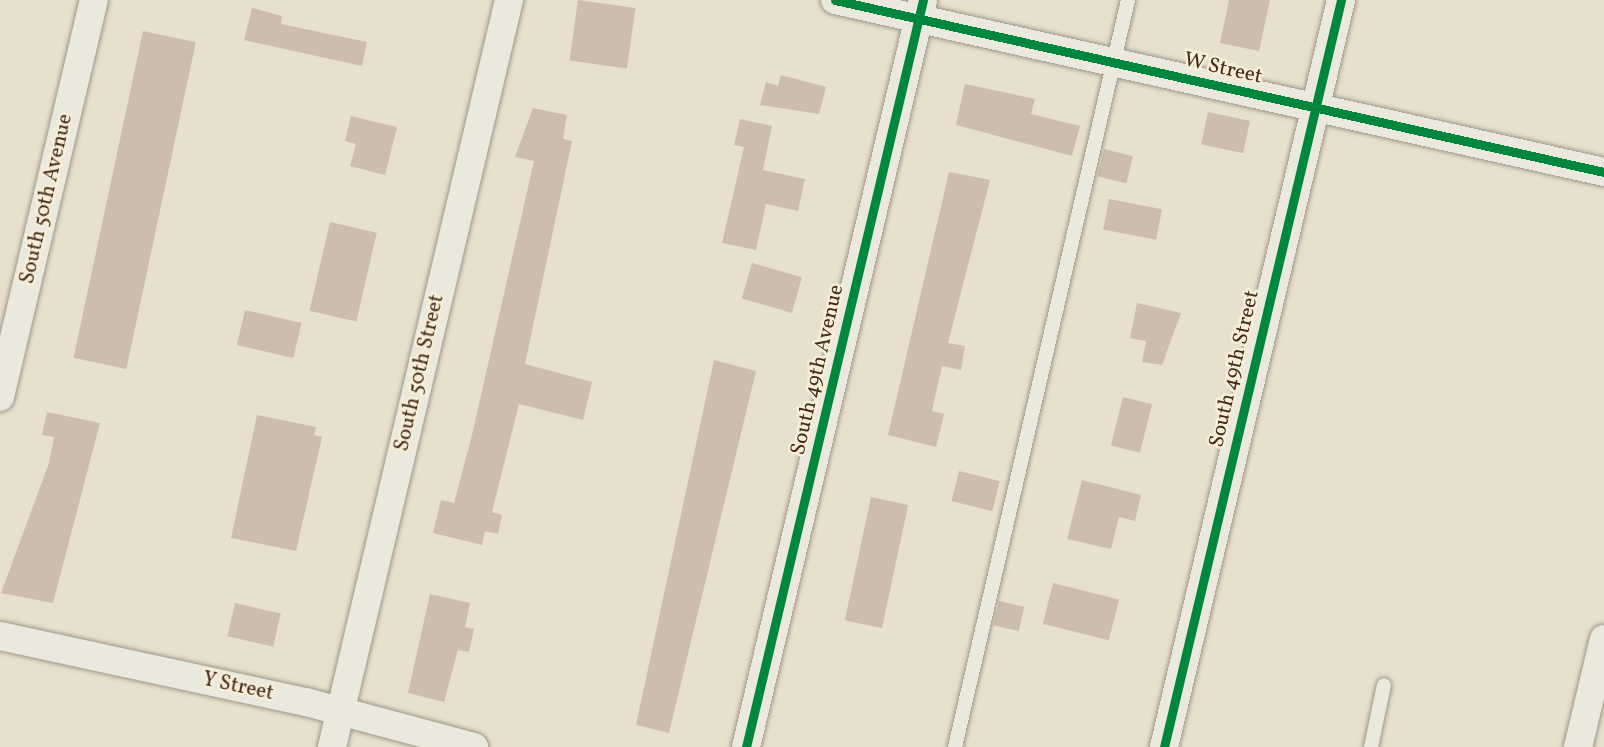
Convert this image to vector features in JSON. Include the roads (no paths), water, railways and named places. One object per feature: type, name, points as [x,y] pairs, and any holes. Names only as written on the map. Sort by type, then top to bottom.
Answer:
[{"type":"street","name":"South 50th Avenue","points":[[0,397],[94,0]]},
{"type":"street","name":"South 50th Street","points":[[332,747],[509,0]]},
{"type":"street","name":"W Street","points":[[835,0],[921,9],[1113,62],[1604,172]]},
{"type":"street","name":"South 49th Street","points":[[1164,747],[1341,0]]},
{"type":"street","name":"South 49th Avenue","points":[[746,747],[921,9]]},
{"type":"street","name":"Y Street","points":[[0,636],[340,713],[474,747]]},
{"type":"street","points":[[1578,747],[1604,639]]},
{"type":"lane","points":[[955,747],[1128,0]]},
{"type":"lane","points":[[1371,747],[1384,685]]}]
